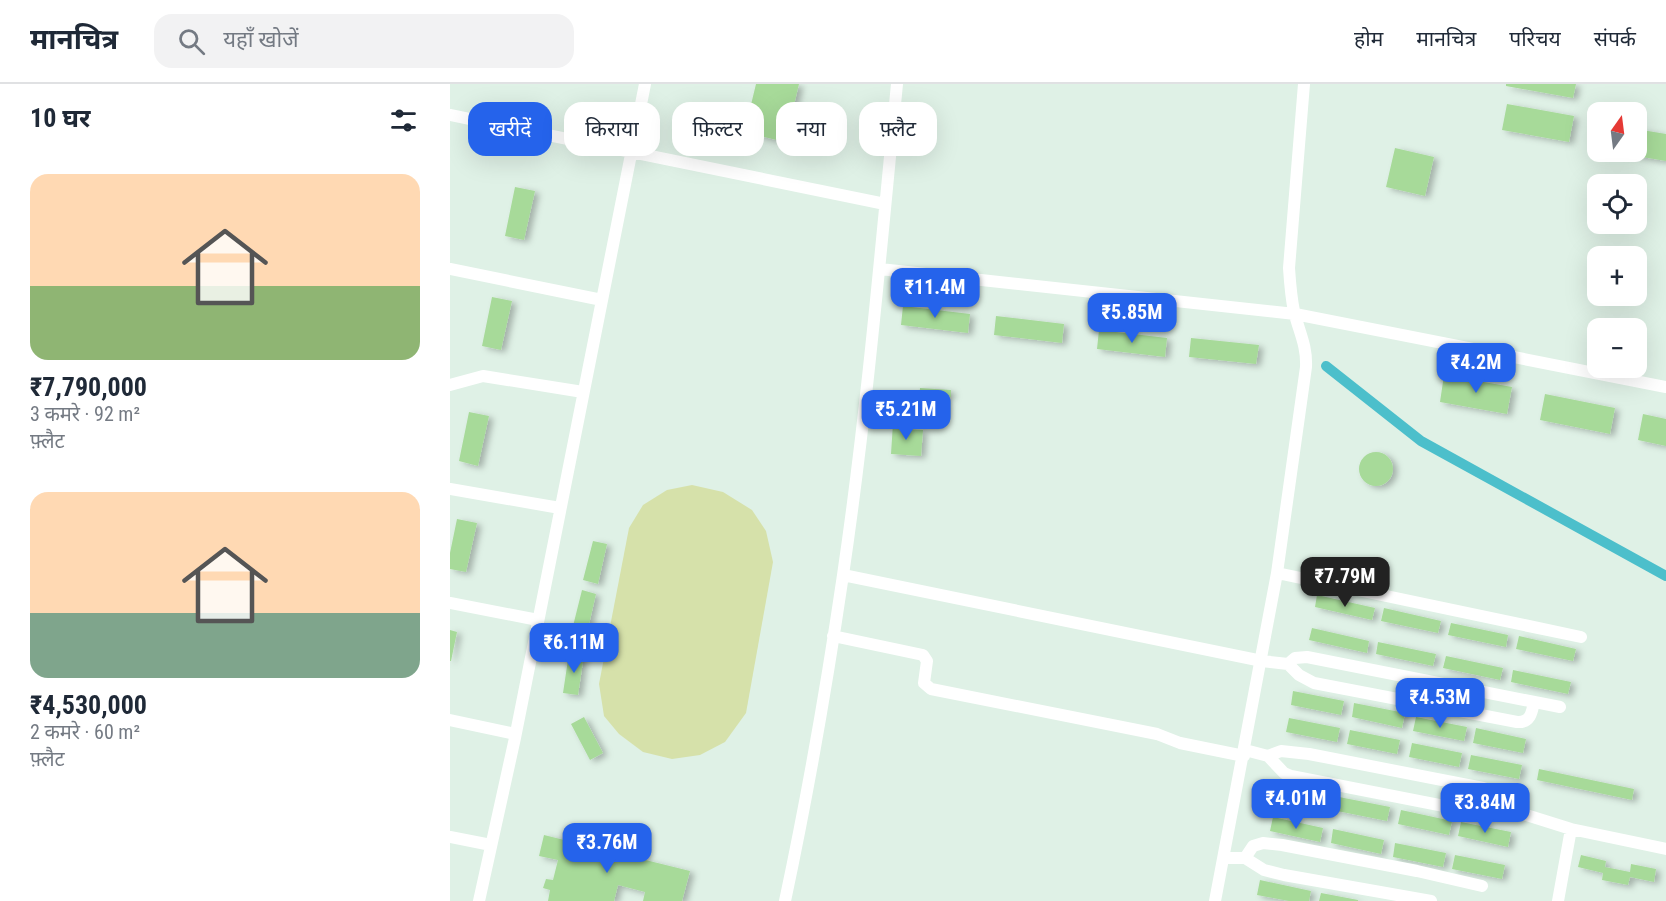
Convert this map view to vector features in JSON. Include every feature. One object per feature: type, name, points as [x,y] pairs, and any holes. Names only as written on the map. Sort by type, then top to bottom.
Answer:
[{"type":"street","points":[[641,102],[645,84]]},
{"type":"street","points":[[785,901],[801,828],[843,575],[880,269],[897,84]]},
{"type":"street","points":[[1215,901],[1277,573],[1306,367],[1307,350],[1295,314],[1290,290],[1289,268],[1304,84]]},
{"type":"street","points":[[450,115],[564,138]]},
{"type":"street","points":[[479,901],[516,734],[630,156]]},
{"type":"street","points":[[651,156],[885,204]]},
{"type":"street","points":[[450,269],[602,300]]},
{"type":"street","points":[[880,269],[1295,314],[1666,387]]},
{"type":"street","points":[[450,385],[483,376],[583,392]]},
{"type":"street","points":[[450,489],[560,508]]},
{"type":"street","points":[[1277,573],[1581,637]]},
{"type":"street","points":[[843,575],[1262,661],[1288,664],[1299,675],[1314,683],[1517,722],[1524,723],[1528,719],[1534,702]]},
{"type":"street","points":[[450,603],[538,620]]},
{"type":"street","points":[[833,636],[923,655],[927,661],[924,683],[931,689],[1157,734],[1180,743],[1268,756],[1281,751],[1300,752],[1484,788],[1501,794],[1517,812],[1571,829],[1666,849]]},
{"type":"street","points":[[1288,664],[1295,658],[1307,657],[1560,707]]},
{"type":"street","points":[[450,720],[516,734]]},
{"type":"street","points":[[1268,756],[1284,773],[1292,776],[1490,815],[1510,815],[1517,812]]},
{"type":"street","points":[[1558,901],[1571,829]]},
{"type":"street","points":[[450,837],[491,845]]},
{"type":"street","points":[[1245,858],[1253,846],[1263,843],[1282,845],[1482,886]]},
{"type":"street","points":[[1224,858],[1245,858],[1264,870],[1284,875],[1431,901]]},
{"type":"green space","points":[[692,485],[723,492],[752,510],[766,531],[773,562],[746,713],[725,742],[700,755],[672,759],[643,752],[619,734],[604,716],[599,684],[629,528],[643,505],[667,490]]},
{"type":"building","points":[[756,84],[799,84],[795,102],[776,102],[776,140],[764,137],[764,102],[752,102]]},
{"type":"building","points":[[1506,84],[1576,84],[1573,98],[1506,86]]},
{"type":"building","points":[[1507,104],[1574,116],[1569,142],[1502,130]]},
{"type":"building","points":[[1647,131],[1666,134],[1666,161],[1647,158]]},
{"type":"building","points":[[1395,148],[1434,157],[1425,196],[1386,187]]},
{"type":"building","points":[[515,187],[535,191],[524,240],[505,236]]},
{"type":"building","points":[[492,297],[512,301],[501,350],[482,346]]},
{"type":"building","points":[[903,306],[970,314],[968,333],[901,325]]},
{"type":"building","points":[[996,316],[1064,324],[1062,343],[994,335]]},
{"type":"building","points":[[1099,330],[1167,338],[1165,357],[1097,349]]},
{"type":"building","points":[[1191,338],[1259,345],[1256,364],[1189,357]]},
{"type":"building","points":[[1444,375],[1512,387],[1507,414],[1440,402]]},
{"type":"building","points":[[920,388],[951,390],[951,397],[944,396],[943,414],[918,413]]},
{"type":"building","points":[[1545,394],[1615,408],[1610,434],[1540,420]]},
{"type":"building","points":[[469,412],[489,416],[478,466],[459,461]]},
{"type":"building","points":[[1643,414],[1666,419],[1666,446],[1638,440]]},
{"type":"building","points":[[893,423],[901,423],[901,429],[923,430],[921,456],[891,454]]},
{"type":"building","points":[[1376,452],[1388,457],[1393,469],[1388,481],[1376,486],[1364,481],[1359,469],[1364,457]]},
{"type":"building","points":[[457,519],[477,523],[466,572],[450,569],[450,553]]},
{"type":"building","points":[[593,541],[607,544],[598,584],[583,580]]},
{"type":"building","points":[[582,590],[596,594],[587,633],[572,630]]},
{"type":"building","points":[[1317,595],[1375,608],[1372,620],[1315,607]]},
{"type":"building","points":[[1384,608],[1441,621],[1438,633],[1381,621]]},
{"type":"building","points":[[1451,623],[1508,635],[1506,647],[1448,635]]},
{"type":"building","points":[[1312,628],[1369,641],[1367,653],[1309,640]]},
{"type":"building","points":[[450,630],[457,632],[451,661],[450,661]]},
{"type":"building","points":[[1519,636],[1576,649],[1573,661],[1516,649]]},
{"type":"building","points":[[1378,642],[1436,654],[1433,666],[1376,654]]},
{"type":"building","points":[[569,653],[584,655],[578,695],[563,693]]},
{"type":"building","points":[[1446,656],[1503,668],[1500,680],[1443,668]]},
{"type":"building","points":[[1513,670],[1571,682],[1568,694],[1511,682]]},
{"type":"building","points":[[1293,691],[1344,701],[1341,715],[1291,705]]},
{"type":"building","points":[[1354,703],[1405,713],[1402,728],[1352,717]]},
{"type":"building","points":[[584,717],[603,753],[590,760],[571,724]]},
{"type":"building","points":[[1416,717],[1467,727],[1464,741],[1413,731]]},
{"type":"building","points":[[1289,718],[1340,728],[1337,742],[1286,732]]},
{"type":"building","points":[[1476,728],[1526,739],[1523,753],[1473,743]]},
{"type":"building","points":[[1350,730],[1400,740],[1397,754],[1347,744]]},
{"type":"building","points":[[1412,743],[1462,753],[1459,767],[1409,757]]},
{"type":"building","points":[[1471,755],[1522,765],[1519,779],[1468,769]]},
{"type":"building","points":[[1539,769],[1634,789],[1632,800],[1537,780]]},
{"type":"building","points":[[1278,785],[1329,795],[1326,809],[1276,799]]},
{"type":"building","points":[[1339,797],[1390,807],[1387,821],[1337,811]]},
{"type":"building","points":[[1401,810],[1452,821],[1449,835],[1398,824]]},
{"type":"building","points":[[1273,817],[1323,828],[1320,842],[1270,831]]},
{"type":"building","points":[[1461,822],[1511,832],[1508,847],[1458,836]]},
{"type":"building","points":[[1333,829],[1384,840],[1381,854],[1331,843]]},
{"type":"building","points":[[544,835],[690,871],[682,901],[643,901],[645,892],[618,885],[614,901],[548,901],[550,890],[543,888],[546,879],[553,880],[558,860],[539,856]]},
{"type":"building","points":[[1395,843],[1446,853],[1443,867],[1393,857]]},
{"type":"building","points":[[1455,855],[1505,865],[1502,879],[1452,869]]},
{"type":"building","points":[[1581,855],[1606,861],[1605,867],[1630,872],[1631,864],[1656,869],[1654,882],[1630,877],[1628,885],[1602,880],[1603,873],[1578,867]]},
{"type":"building","points":[[1260,880],[1311,891],[1309,901],[1289,901],[1257,895]]},
{"type":"building","points":[[1321,893],[1358,900],[1358,901],[1319,901]]},
{"type":"waterway","points":[[1326,366],[1421,441],[1666,576]]}]
